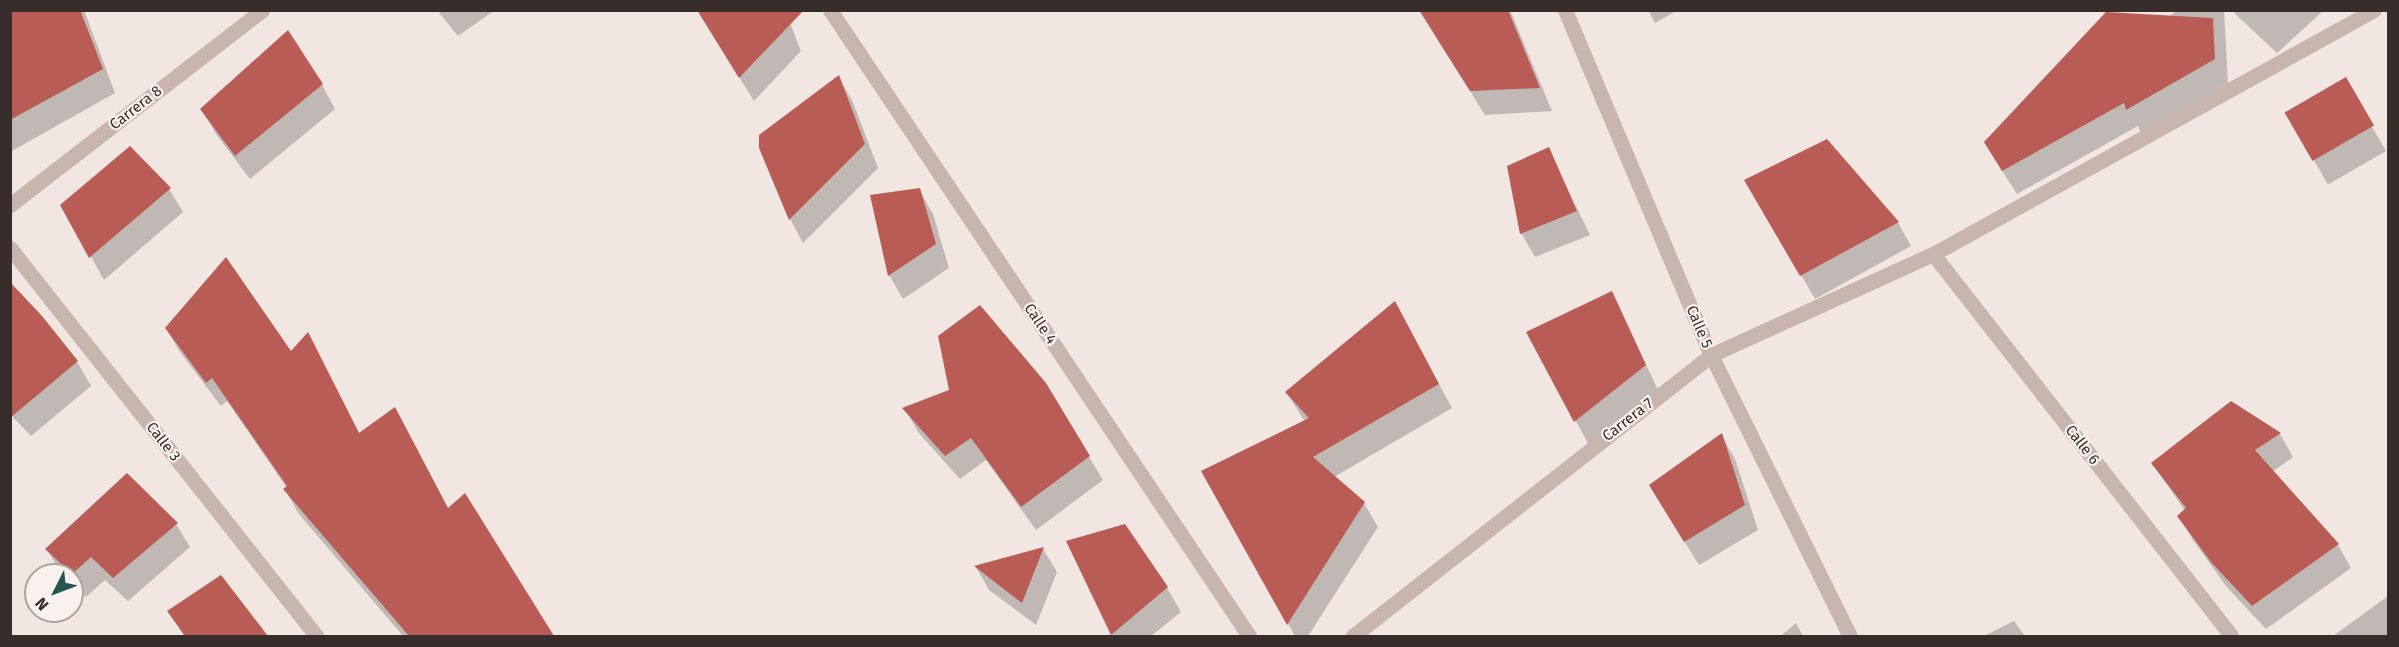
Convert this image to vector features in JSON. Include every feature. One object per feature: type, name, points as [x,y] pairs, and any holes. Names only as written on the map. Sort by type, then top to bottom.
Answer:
[{"type":"street","name":"Carrera 8","points":[[10,205],[262,10]]},
{"type":"street","name":"Calle 4","points":[[830,10],[1250,636]]},
{"type":"street","name":"Calle 5","points":[[1565,10],[1711,355],[1850,636]]},
{"type":"street","name":"Carrera 7","points":[[1353,636],[1711,355],[1933,254],[2374,10]]},
{"type":"street","name":"Calle 3","points":[[10,248],[316,636]]},
{"type":"street","name":"Calle 6","points":[[1933,254],[2231,636]]},
{"type":"building","points":[[10,10],[80,10],[103,69],[10,120]]},
{"type":"building","points":[[697,10],[804,10],[739,78]]},
{"type":"building","points":[[1419,10],[1508,10],[1540,88],[1470,91]]},
{"type":"building","points":[[2106,12],[2213,18],[2215,59],[2126,110],[2124,103],[2002,171],[1984,142]]},
{"type":"building","points":[[288,30],[323,84],[235,156],[200,109]]},
{"type":"building","points":[[839,75],[865,144],[789,220],[759,148],[759,135]]},
{"type":"building","points":[[2346,77],[2374,125],[2313,161],[2285,112]]},
{"type":"building","points":[[1827,139],[1899,222],[1800,276],[1744,180]]},
{"type":"building","points":[[130,146],[171,188],[89,258],[60,205]]},
{"type":"building","points":[[1549,147],[1577,211],[1520,234],[1507,166]]},
{"type":"building","points":[[920,188],[936,244],[888,276],[870,195]]},
{"type":"building","points":[[226,257],[291,351],[308,332],[359,433],[395,407],[448,508],[465,493],[554,636],[409,636],[283,489],[287,486],[212,378],[206,383],[165,328]]},
{"type":"building","points":[[10,282],[42,316],[78,361],[10,418]]},
{"type":"building","points":[[1612,291],[1646,365],[1574,422],[1526,332]]},
{"type":"building","points":[[1395,301],[1439,384],[1313,457],[1365,502],[1287,625],[1201,471],[1309,418],[1285,392]]},
{"type":"building","points":[[980,305],[1046,383],[1090,456],[1021,507],[971,438],[945,456],[902,408],[949,390],[938,336]]},
{"type":"building","points":[[2231,401],[2281,433],[2255,450],[2339,544],[2252,606],[2211,562],[2177,516],[2186,508],[2151,463]]},
{"type":"building","points":[[1722,433],[1745,505],[1684,542],[1649,485]]},
{"type":"building","points":[[127,473],[178,523],[113,578],[91,557],[84,563],[60,563],[45,549]]},
{"type":"building","points":[[1125,524],[1168,587],[1111,635],[1066,541]]},
{"type":"building","points":[[1044,547],[1022,603],[974,566]]},
{"type":"building","points":[[221,575],[268,636],[185,636],[167,611]]}]
